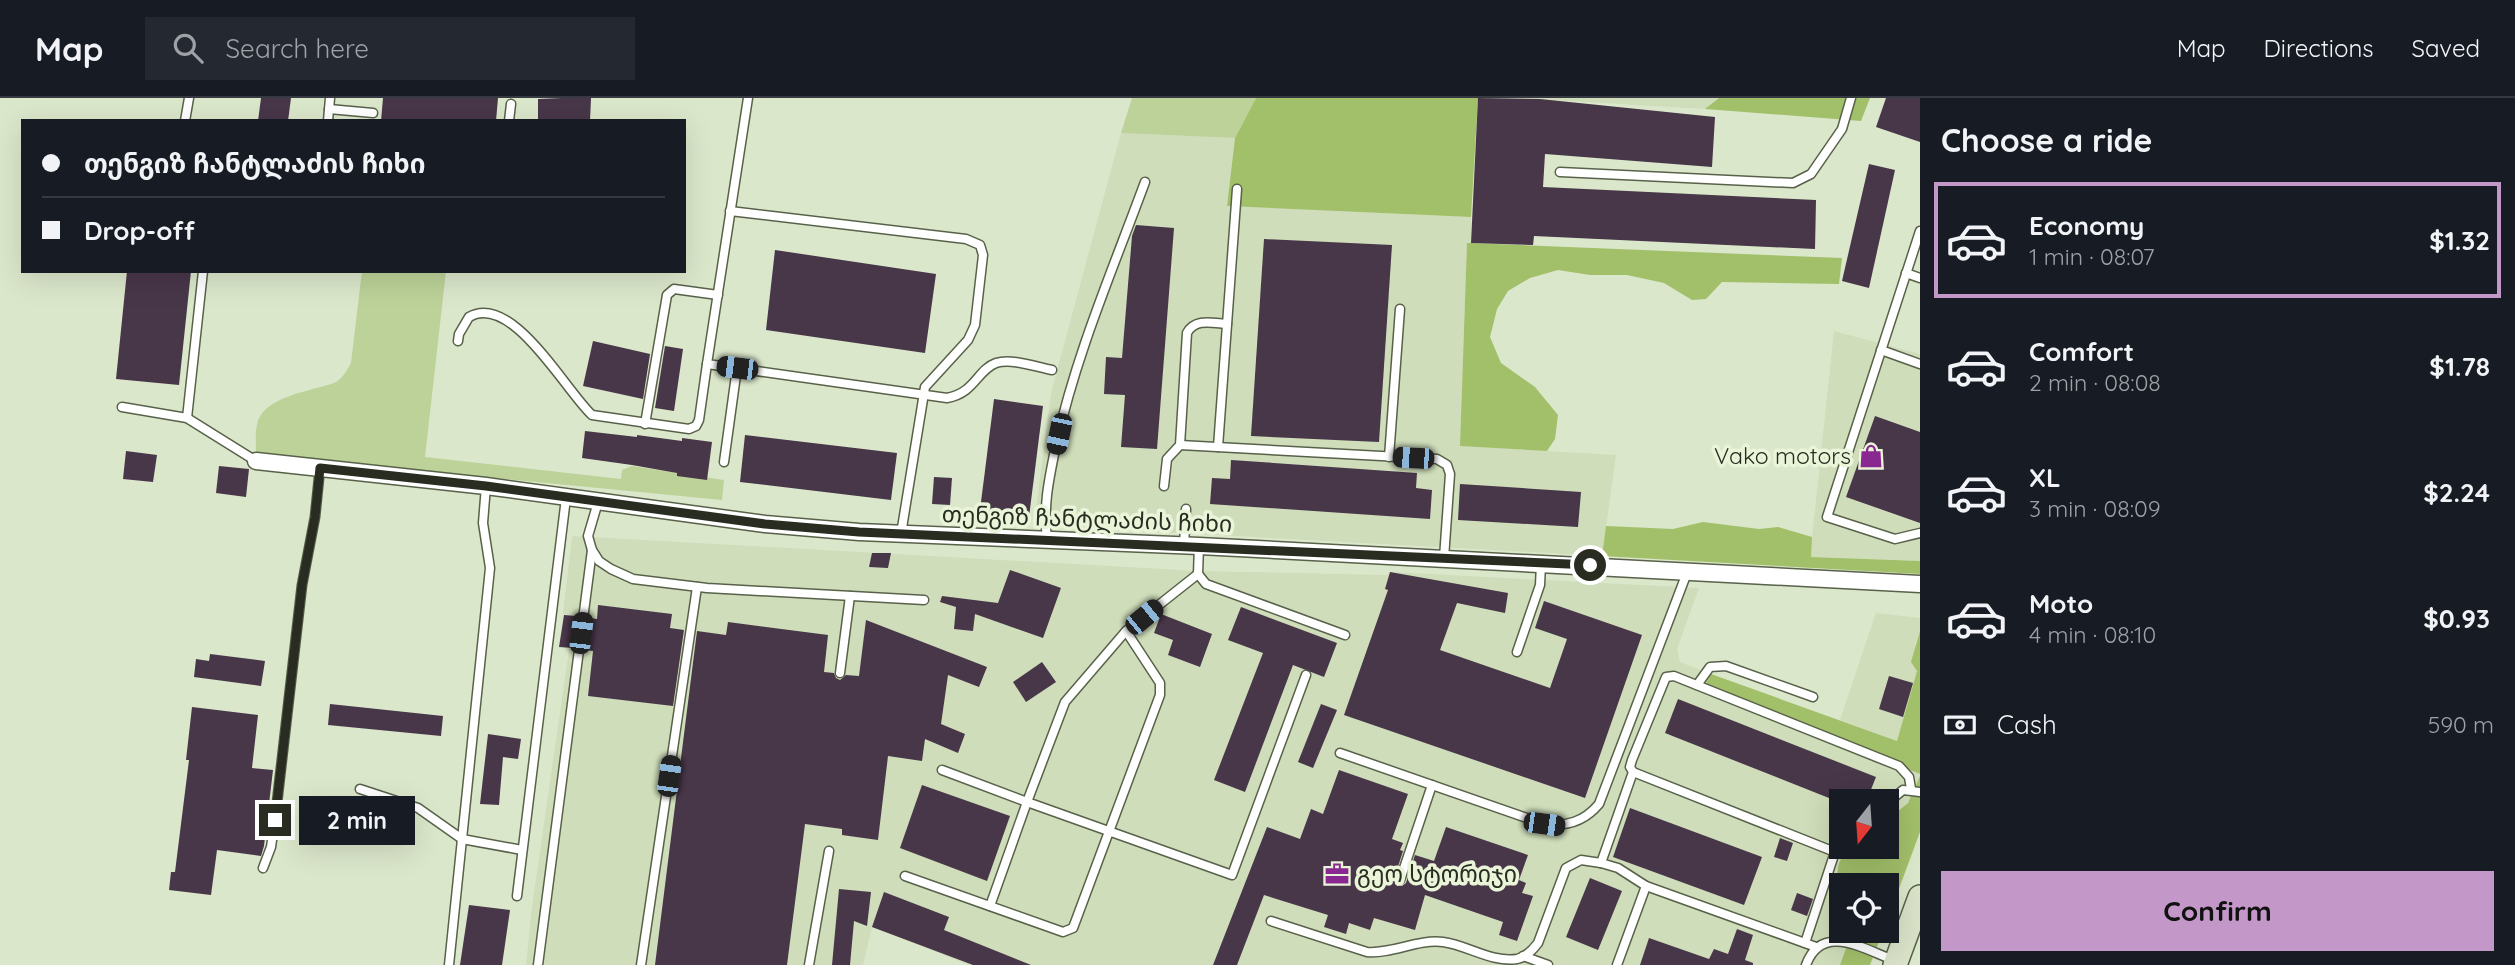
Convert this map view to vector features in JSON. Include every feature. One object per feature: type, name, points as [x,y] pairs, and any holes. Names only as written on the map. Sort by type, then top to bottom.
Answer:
[{"type":"street","name":"თენგიზ ჩანტლაძის ჩიხი","points":[[256,461],[486,486],[771,525],[901,534],[1444,558],[1920,584]]},
{"type":"street","points":[[1895,963],[1920,897]]},
{"type":"lane","points":[[186,119],[189,98]]},
{"type":"lane","points":[[328,119],[330,98]]},
{"type":"lane","points":[[458,341],[469,317],[486,311],[500,315],[523,333],[592,415],[689,429],[696,426],[748,98]]},
{"type":"lane","points":[[1560,172],[1793,183],[1811,174],[1842,129],[1851,98]]},
{"type":"lane","points":[[509,119],[512,104]]},
{"type":"lane","points":[[329,109],[373,113]]},
{"type":"lane","points":[[1048,540],[1044,516],[1045,497],[1063,413],[1079,355],[1145,182]]},
{"type":"lane","points":[[1218,447],[1237,189]]},
{"type":"lane","points":[[730,211],[966,239],[980,245],[983,255],[975,325],[968,340],[930,382],[924,393],[901,534]]},
{"type":"lane","points":[[1920,231],[1828,517],[1895,539],[1920,533]]},
{"type":"lane","points":[[187,418],[203,273]]},
{"type":"lane","points":[[1906,273],[1920,278]]},
{"type":"lane","points":[[645,424],[667,295],[674,289],[718,295]]},
{"type":"lane","points":[[1389,457],[1400,309]]},
{"type":"lane","points":[[1164,486],[1167,459],[1180,445],[1187,333],[1191,326],[1198,323],[1227,324]]},
{"type":"lane","points":[[1881,350],[1920,363]]},
{"type":"lane","points":[[707,364],[947,398],[967,391],[993,364],[1005,362],[1052,370]]},
{"type":"lane","points":[[724,462],[737,368]]},
{"type":"lane","points":[[122,407],[187,418],[256,461]]},
{"type":"lane","points":[[1180,445],[1437,459],[1447,465],[1450,474],[1444,558]]},
{"type":"lane","points":[[263,868],[271,847],[275,820],[302,585],[315,517],[320,468]]},
{"type":"lane","points":[[449,965],[490,568],[483,523],[486,486]]},
{"type":"lane","points":[[517,896],[566,498]]},
{"type":"lane","points":[[598,502],[588,536],[592,550],[599,561],[633,579],[696,587],[924,600]]},
{"type":"lane","points":[[1186,509],[1198,574],[1206,584],[1345,635]]},
{"type":"lane","points":[[538,965],[592,550]]},
{"type":"lane","points":[[1517,652],[1540,585],[1541,563]]},
{"type":"lane","points":[[1340,754],[1544,824],[1559,826],[1577,822],[1599,804],[1688,570]]},
{"type":"lane","points":[[990,906],[1065,702],[1126,631],[1198,574]]},
{"type":"lane","points":[[641,965],[696,587]]},
{"type":"lane","points":[[840,673],[850,596]]},
{"type":"lane","points":[[905,876],[1063,932],[1073,928],[1160,695],[1160,683],[1126,631]]},
{"type":"lane","points":[[1697,685],[1710,667],[1726,666],[1813,697]]},
{"type":"lane","points":[[942,770],[1232,875],[1306,675]]},
{"type":"lane","points":[[1829,845],[1633,772],[1630,767],[1632,760],[1667,677],[1674,676],[1899,766],[1909,777],[1915,791]]},
{"type":"lane","points":[[1601,863],[1633,772]]},
{"type":"lane","points":[[1400,880],[1432,785]]},
{"type":"lane","points":[[360,789],[418,808],[462,839],[522,850]]},
{"type":"lane","points":[[809,965],[829,851]]},
{"type":"lane","points":[[1805,943],[1834,859]]},
{"type":"lane","points":[[1271,921],[1367,952],[1381,953],[1441,942],[1504,960],[1523,957],[1538,943],[1566,867],[1581,860],[1618,868],[1646,886],[1816,947]]},
{"type":"lane","points":[[1617,965],[1646,886]]},
{"type":"lane","points":[[1806,965],[1816,947],[1832,940],[1848,943],[1895,963]]},
{"type":"lane","points":[[1523,957],[1548,965]]},
{"type":"shaded area","points":[[1132,98],[1256,98],[1235,138],[1121,133]]},
{"type":"shaded area","points":[[1519,98],[1719,98],[1705,109]]},
{"type":"shaded area","points":[[1121,133],[1235,138],[1227,206],[1471,217],[1471,243],[1467,244],[1460,446],[1616,455],[1602,556],[1034,525],[1051,393]]},
{"type":"shaded area","points":[[362,273],[446,273],[425,457],[621,479],[622,470],[632,466],[724,480],[722,500],[256,452],[257,425],[267,408],[288,396],[337,382],[351,363]]},
{"type":"shaded area","name":"Vako motors","points":[[1834,331],[1920,354],[1920,561],[1810,557]]},
{"type":"shaded area","points":[[572,536],[1198,571],[1388,575],[1390,572],[1699,588],[1677,649],[1680,662],[1711,674],[1703,689],[1920,776],[1908,803],[1899,810],[1899,789],[1829,789],[1829,859],[1840,859],[1836,873],[1829,873],[1829,943],[1848,943],[1840,965],[970,965],[872,927],[863,965],[526,965],[574,616],[563,614]]},
{"type":"shaded area","points":[[1876,613],[1920,618],[1920,631],[1915,644],[1917,671],[1897,741],[1840,720]]},
{"type":"green space","points":[[1256,98],[1478,98],[1471,217],[1227,206],[1235,138]]},
{"type":"green space","points":[[1719,98],[1870,98],[1861,121],[1705,109]]},
{"type":"green space","points":[[1467,243],[1842,258],[1839,284],[1722,282],[1706,299],[1692,300],[1664,283],[1627,275],[1590,275],[1558,270],[1530,278],[1508,291],[1497,309],[1490,337],[1501,363],[1535,387],[1558,415],[1555,439],[1547,451],[1460,446]]},
{"type":"green space","points":[[1703,522],[1759,529],[1778,527],[1812,537],[1811,557],[1920,561],[1920,574],[1602,556],[1606,526],[1673,529]]},
{"type":"green space","points":[[1920,631],[1920,774],[1703,689],[1711,674],[1897,741],[1917,671],[1911,662]]},
{"type":"green space","points":[[1920,776],[1920,832],[1899,889],[1899,873],[1837,873],[1841,859],[1899,859],[1899,810],[1908,803]]},
{"type":"green space","points":[[1848,943],[1878,943],[1870,965],[1840,965]]},
{"type":"building","points":[[261,98],[291,98],[288,119],[258,119]]},
{"type":"building","points":[[383,98],[498,98],[496,119],[381,119]]},
{"type":"building","points":[[591,98],[590,119],[538,119],[538,99]]},
{"type":"building","points":[[1478,98],[1540,99],[1715,117],[1712,167],[1545,154],[1543,187],[1816,200],[1815,249],[1534,236],[1533,245],[1471,243]]},
{"type":"building","points":[[1886,98],[1920,98],[1920,142],[1876,127]]},
{"type":"building","points":[[1869,164],[1895,170],[1869,288],[1842,281]]},
{"type":"building","points":[[1136,225],[1174,228],[1157,449],[1121,447],[1125,395],[1104,394],[1106,357],[1122,358],[1132,236]]},
{"type":"building","points":[[1264,239],[1392,245],[1379,442],[1251,436]]},
{"type":"building","points":[[775,250],[936,274],[925,353],[766,330]]},
{"type":"building","points":[[127,273],[191,273],[179,385],[116,379]]},
{"type":"building","points":[[593,341],[650,354],[643,399],[583,386]]},
{"type":"building","points":[[665,346],[683,349],[674,411],[655,408]]},
{"type":"building","points":[[994,399],[1043,406],[1029,517],[980,510]]},
{"type":"building","points":[[1875,416],[1920,432],[1920,523],[1846,497]]},
{"type":"building","points":[[585,431],[712,442],[707,480],[582,458]]},
{"type":"building","points":[[745,435],[897,453],[891,500],[740,482]]},
{"type":"building","points":[[126,451],[157,455],[153,482],[123,479]]},
{"type":"building","points":[[1231,460],[1417,473],[1416,488],[1432,490],[1430,519],[1210,504],[1212,478],[1230,479]]},
{"type":"building","points":[[219,466],[249,469],[246,497],[216,493]]},
{"type":"building","points":[[934,477],[952,478],[950,505],[932,504]]},
{"type":"building","points":[[1460,484],[1581,492],[1578,527],[1458,520]]},
{"type":"building","points":[[872,553],[891,553],[888,568],[869,567]]},
{"type":"building","points":[[1010,570],[1061,588],[1043,638],[975,614],[973,631],[954,629],[956,607],[940,602],[942,596],[998,603]]},
{"type":"building","points":[[1390,572],[1508,593],[1505,613],[1457,603],[1440,650],[1550,688],[1567,639],[1535,628],[1544,601],[1642,635],[1585,798],[1344,715],[1388,590],[1385,589]]},
{"type":"building","points":[[598,605],[672,614],[670,628],[684,630],[673,706],[588,696],[593,651],[586,650],[590,618],[597,619]]},
{"type":"building","points":[[1241,607],[1337,643],[1324,677],[1293,665],[1245,792],[1214,780],[1263,653],[1228,640]]},
{"type":"building","points":[[1161,614],[1212,634],[1200,667],[1168,655],[1173,640],[1154,633]]},
{"type":"building","points":[[564,615],[577,616],[573,648],[559,647]]},
{"type":"building","points":[[866,620],[987,667],[979,687],[948,675],[941,724],[965,734],[958,753],[925,739],[922,761],[888,756],[878,840],[842,835],[842,829],[805,824],[787,965],[655,965],[697,631],[726,635],[728,622],[828,635],[824,672],[834,673],[840,680],[846,675],[859,676]]},
{"type":"building","points":[[210,654],[265,661],[261,686],[194,677],[196,659],[209,661]]},
{"type":"building","points":[[1042,662],[1056,682],[1026,702],[1013,682]]},
{"type":"building","points":[[1889,676],[1913,683],[1903,717],[1879,709]]},
{"type":"building","points":[[1678,699],[1876,777],[1871,789],[1829,789],[1829,798],[1665,733]]},
{"type":"building","points":[[330,704],[443,716],[441,736],[328,725]]},
{"type":"building","points":[[1321,704],[1337,710],[1313,768],[1298,762]]},
{"type":"building","points":[[192,707],[258,715],[252,768],[273,770],[261,856],[217,850],[211,895],[169,890],[171,872],[175,872],[189,760],[186,760]]},
{"type":"building","points":[[488,734],[521,739],[518,759],[503,757],[499,805],[480,804]]},
{"type":"building","points":[[1339,770],[1408,794],[1392,839],[1403,843],[1394,879],[1397,886],[1406,883],[1415,855],[1434,861],[1446,827],[1528,855],[1519,880],[1526,883],[1522,893],[1533,896],[1517,941],[1499,935],[1503,922],[1425,895],[1415,930],[1374,918],[1370,930],[1349,923],[1346,934],[1324,927],[1328,915],[1264,895],[1237,965],[1213,965],[1267,827],[1300,839],[1311,809],[1323,814]]},
{"type":"building","points":[[922,785],[1010,816],[987,881],[900,848]]},
{"type":"building","points":[[1630,808],[1762,857],[1744,905],[1613,857]]},
{"type":"building","points":[[1780,838],[1793,843],[1787,861],[1774,857]]},
{"type":"building","points":[[1590,878],[1622,891],[1598,950],[1566,937]]},
{"type":"building","points":[[839,889],[871,892],[867,926],[854,921],[850,965],[832,965]]},
{"type":"building","points":[[884,892],[949,917],[944,930],[1031,965],[973,965],[872,927]]},
{"type":"building","points":[[1797,893],[1813,899],[1807,916],[1791,910]]},
{"type":"building","points":[[469,905],[510,910],[502,965],[460,965]]},
{"type":"building","points":[[1737,929],[1753,935],[1745,960],[1753,965],[1640,965],[1649,938],[1709,959],[1714,949],[1728,954]]},
{"type":"place","name":"Vako motors","points":[[1871,456]]},
{"type":"place","name":"გეო სტორიჯი","points":[[1337,874]]},
{"type":"route","points":[[275,820],[302,585],[315,517],[320,468],[486,486],[765,524],[859,532],[1590,565]]}]
